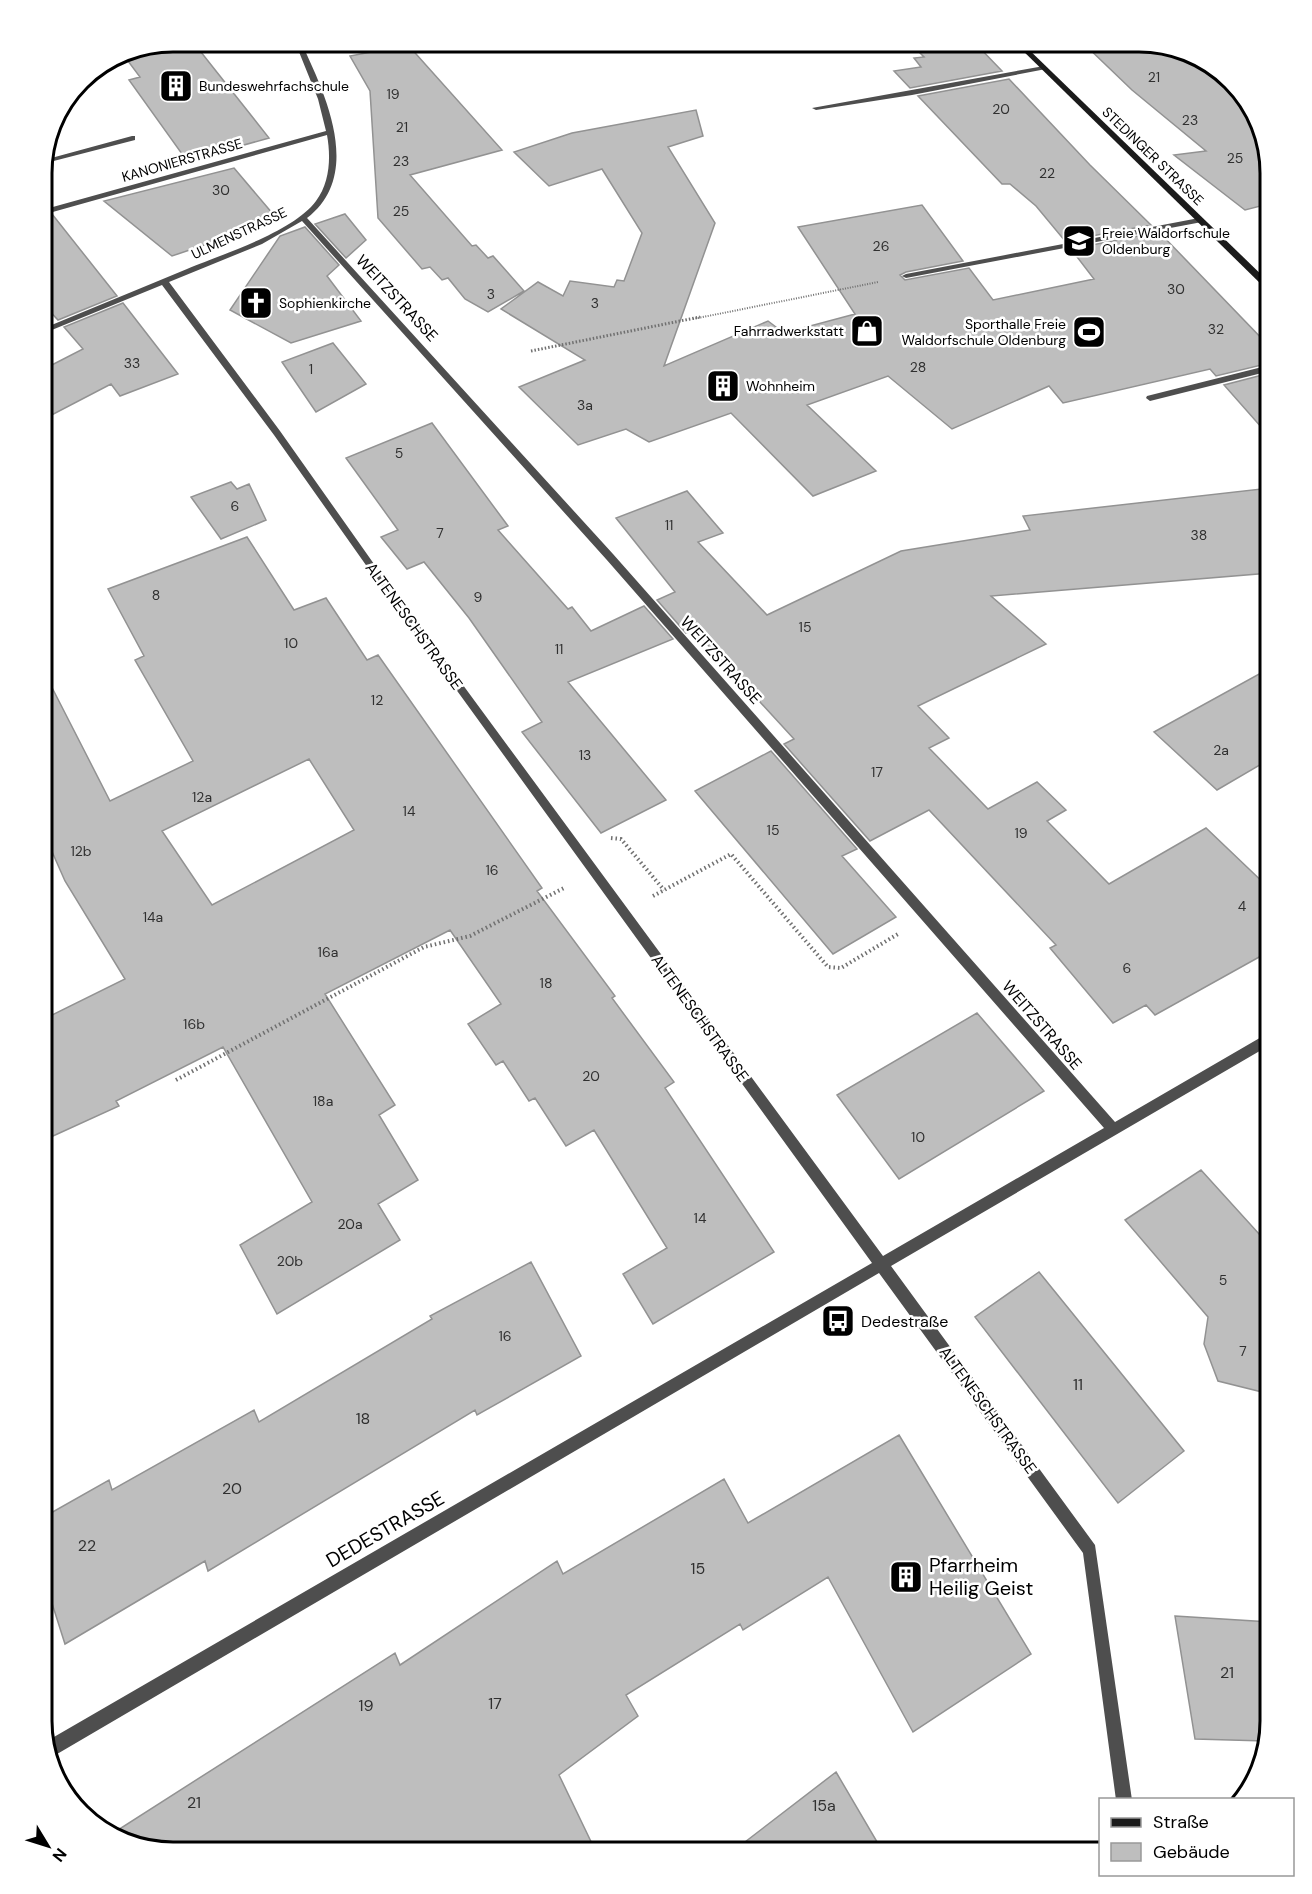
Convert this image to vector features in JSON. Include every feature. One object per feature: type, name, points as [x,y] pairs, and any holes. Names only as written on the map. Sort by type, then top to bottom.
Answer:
[{"type":"main road","name":"STEDINGER STRASSE","points":[[1028,53],[1260,278]]},
{"type":"street","name":"ULMENSTRASSE","points":[[53,328],[259,242],[302,217],[319,202],[332,176],[327,112],[303,53]]},
{"type":"street","points":[[816,108],[912,93],[1044,68]]},
{"type":"street","name":"KANONIERSTRASSE","points":[[53,210],[329,132]]},
{"type":"street","points":[[54,159],[132,138]]},
{"type":"street","name":"WEITZSTRASSE","points":[[302,217],[479,410],[1113,1129]]},
{"type":"street","points":[[906,276],[1199,220]]},
{"type":"street","name":"ALTENESCHSTRASSE","points":[[164,282],[278,433],[371,566],[1090,1550],[1124,1798]]},
{"type":"street","points":[[1150,398],[1260,370]]},
{"type":"street","name":"DEDESTRASSE","points":[[56,1746],[1260,1044]]},
{"type":"path","points":[[531,351],[906,276]]},
{"type":"path","points":[[623,912],[731,854],[828,967],[840,968],[927,917]]},
{"type":"path","points":[[176,1080],[424,948],[470,936],[594,872]]},
{"type":"building","name":"Bundeswehrfachschule","points":[[165,53],[202,53],[269,138],[187,161],[129,80],[140,77],[128,62]]},
{"type":"building","points":[[366,53],[415,53],[502,150],[410,175],[472,246],[476,245],[488,258],[493,256],[524,291],[488,312],[465,299],[448,278],[442,280],[430,267],[422,269],[378,218],[370,91],[350,56]]},
{"type":"building","points":[[920,53],[985,53],[1002,71],[910,88],[894,71],[921,67],[914,58],[924,57]]},
{"type":"building","points":[[1093,53],[1162,55],[1192,65],[1218,82],[1235,100],[1250,127],[1258,157],[1260,206],[1245,210],[1174,155],[1206,151],[1132,90]]},
{"type":"building","points":[[1009,79],[1090,165],[1151,225],[1065,241],[1036,206],[1010,184],[1002,184],[918,96]]},
{"type":"building","points":[[696,110],[703,136],[668,147],[715,223],[664,366],[768,321],[784,333],[855,314],[798,227],[922,205],[963,261],[900,275],[905,280],[969,268],[993,300],[1094,279],[1071,249],[1159,232],[1260,337],[1260,365],[1216,376],[1210,369],[1063,403],[1049,386],[952,429],[888,376],[807,405],[876,471],[813,496],[731,413],[649,442],[626,429],[578,445],[519,387],[585,360],[501,309],[538,282],[563,296],[570,281],[614,287],[617,280],[624,281],[642,233],[602,169],[549,186],[514,152],[572,133]]},
{"type":"building","points":[[234,168],[278,220],[172,256],[104,201]]},
{"type":"building","points":[[345,214],[366,240],[346,258],[315,224]]},
{"type":"building","points":[[53,215],[117,296],[58,320],[53,315]]},
{"type":"building","points":[[305,227],[339,265],[327,276],[361,321],[291,343],[230,310],[280,236]]},
{"type":"building","points":[[123,303],[178,374],[120,396],[111,384],[53,414],[53,364],[83,349],[64,327]]},
{"type":"building","points":[[333,343],[366,384],[316,412],[282,362]]},
{"type":"building","points":[[1260,376],[1260,426],[1224,385]]},
{"type":"building","points":[[432,423],[508,526],[498,530],[568,609],[572,607],[591,631],[644,606],[673,639],[568,682],[666,800],[601,833],[522,732],[542,722],[469,618],[424,562],[407,569],[381,537],[398,530],[346,458]]},
{"type":"building","points":[[231,482],[237,489],[249,484],[266,520],[221,539],[191,497]]},
{"type":"building","points":[[1260,489],[1260,574],[991,596],[1046,644],[918,706],[949,738],[929,748],[988,809],[1037,782],[1066,810],[1047,821],[1109,884],[1206,828],[1260,879],[1260,957],[1155,1015],[1146,1005],[1113,1023],[1050,948],[1056,945],[929,810],[870,841],[784,744],[794,739],[694,630],[686,633],[657,600],[675,592],[616,518],[687,491],[723,533],[698,542],[767,615],[901,551],[1030,530],[1023,516]]},
{"type":"building","points":[[247,537],[294,610],[326,598],[367,660],[378,655],[542,888],[537,891],[615,996],[612,998],[674,1082],[665,1088],[774,1252],[653,1324],[623,1274],[667,1248],[594,1130],[566,1146],[535,1098],[529,1101],[503,1061],[496,1065],[468,1024],[501,1004],[450,930],[325,994],[395,1105],[379,1115],[418,1180],[378,1204],[400,1240],[277,1314],[240,1245],[312,1202],[223,1047],[116,1101],[119,1106],[52,1136],[52,1015],[125,979],[65,881],[53,853],[53,689],[110,801],[193,761],[135,660],[144,656],[108,589]],"holes":[[[309,759],[354,830],[212,905],[162,831]]]},
{"type":"building","points":[[1260,674],[1260,765],[1217,790],[1154,732]]},
{"type":"building","points":[[771,751],[857,849],[842,856],[896,917],[833,954],[695,791]]},
{"type":"building","points":[[977,1013],[1044,1091],[899,1179],[837,1095]]},
{"type":"building","points":[[1201,1170],[1260,1235],[1260,1392],[1218,1381],[1204,1344],[1208,1317],[1125,1220]]},
{"type":"building","points":[[531,1262],[581,1356],[477,1415],[475,1410],[208,1571],[205,1561],[65,1644],[52,1604],[52,1512],[109,1480],[112,1490],[254,1410],[259,1422],[432,1319],[430,1316]]},
{"type":"building","points":[[1039,1272],[1184,1451],[1118,1503],[975,1317]]},
{"type":"building","points":[[899,1435],[1031,1654],[913,1732],[828,1577],[743,1630],[740,1624],[626,1695],[638,1716],[559,1775],[591,1841],[165,1841],[134,1835],[120,1829],[395,1653],[400,1665],[557,1561],[563,1574],[724,1479],[748,1523]]},
{"type":"building","points":[[1175,1616],[1260,1621],[1260,1721],[1257,1741],[1195,1739]]},
{"type":"building","points":[[836,1772],[877,1842],[746,1842]]},
{"type":"place","name":"Bundeswehrfachschule","points":[[176,86]]},
{"type":"place","name":"Freie Waldorfschule Oldenburg","points":[[1079,241]]},
{"type":"place","name":"Sophienkirche","points":[[256,303]]},
{"type":"place","name":"Fahrradwerkstatt","points":[[867,331]]},
{"type":"place","name":"Sporthalle Freie Waldorfschule Oldenburg","points":[[1089,332]]},
{"type":"place","name":"Wohnheim","points":[[723,386]]},
{"type":"place","name":"Dedestraße","points":[[838,1321]]},
{"type":"place","name":"Pfarrheim Heilig Geist","points":[[906,1577]]}]
